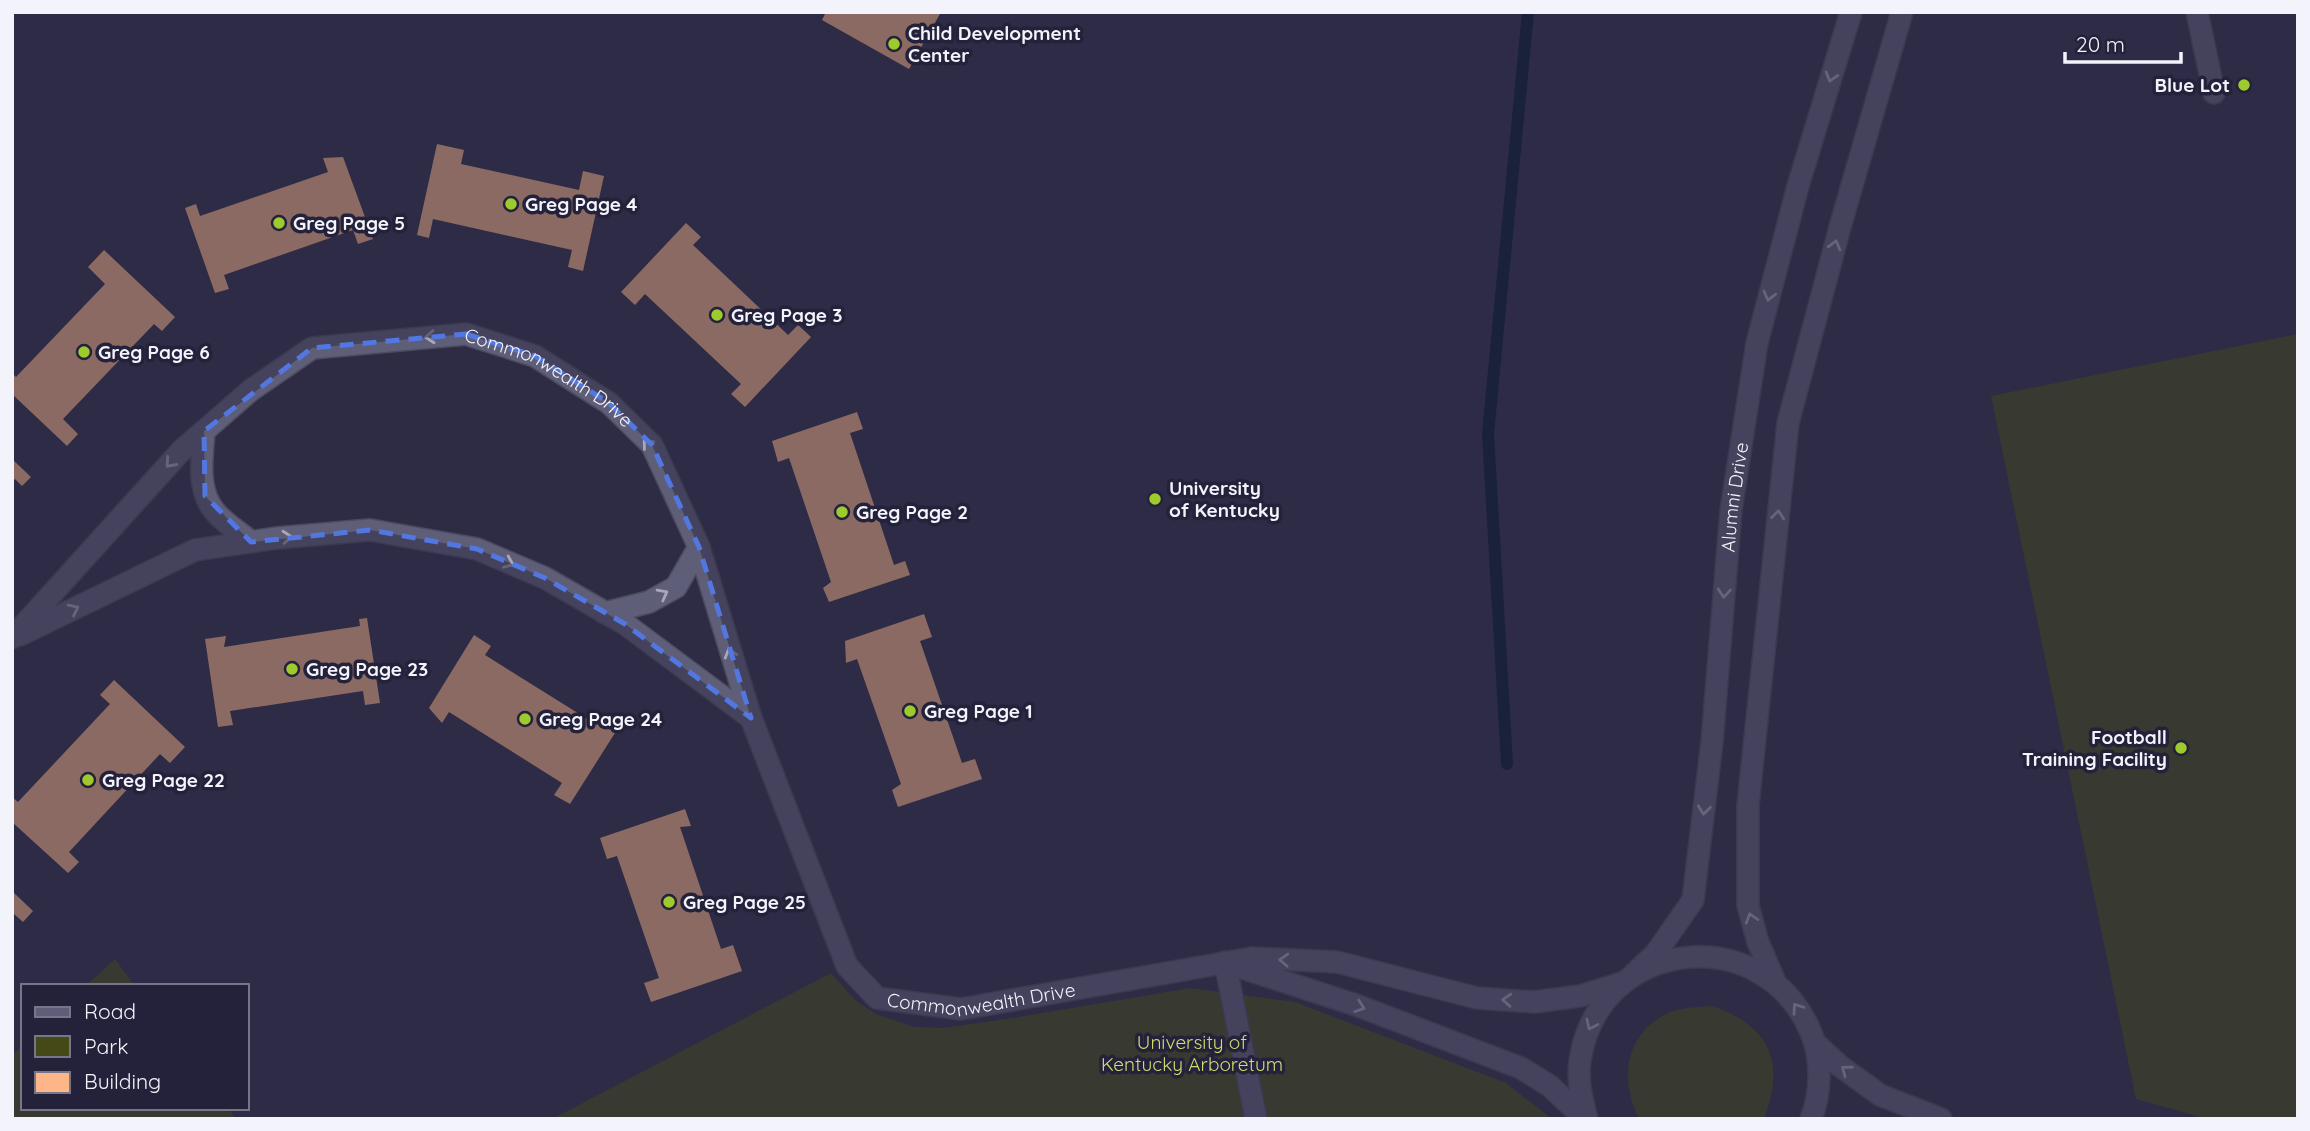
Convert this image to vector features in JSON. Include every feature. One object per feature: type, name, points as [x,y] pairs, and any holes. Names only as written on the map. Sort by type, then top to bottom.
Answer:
[{"type":"street","name":"Alumni Drive","points":[[1586,1119],[1580,1092],[1579,1062],[1587,1032],[1601,1005],[1656,953],[1693,900],[1712,742],[1731,510],[1757,344],[1798,186],[1851,12]]},
{"type":"street","points":[[1811,1119],[1816,1107],[1819,1075],[1815,1043],[1806,1020],[1792,1000],[1774,982],[1758,942],[1748,906],[1748,805],[1788,423],[1840,227],[1902,12]]},
{"type":"street","points":[[2197,12],[2214,93]]},
{"type":"street","name":"Commonwealth Drive","points":[[12,638],[181,451],[251,390],[312,348],[466,334],[535,356],[609,403],[652,445],[699,547],[751,718],[847,966],[877,998],[961,1009],[1252,958],[1338,962],[1477,998],[1534,1002],[1580,996],[1628,978],[1661,961],[1690,956],[1721,957],[1749,966],[1774,982]]},
{"type":"street","points":[[204,431],[202,473],[205,496],[215,513],[251,542]]},
{"type":"street","name":"Commonwealth Drive","points":[[12,638],[195,550],[370,530],[477,549],[545,578],[625,624],[751,718]]},
{"type":"street","points":[[605,613],[649,602],[676,587],[699,547]]},
{"type":"street","name":"Commonwealth Drive","points":[[1225,962],[1356,1005],[1521,1068],[1550,1086],[1586,1119]]},
{"type":"street","points":[[1225,962],[1256,1119]]},
{"type":"street","points":[[1815,1043],[1840,1066],[1880,1095],[1941,1119]]},
{"type":"highlighted area","points":[[466,334],[535,356],[609,403],[652,445],[699,547],[751,718],[625,624],[545,578],[477,549],[370,530],[251,542],[205,496],[204,431],[312,348]]},
{"type":"green space","name":"Football Training Facility","points":[[2298,334],[2298,1119],[2208,1119],[2136,1099],[1991,396]]},
{"type":"green space","points":[[115,959],[134,984],[88,984]]},
{"type":"green space","name":"University of Kentucky Arboretum","points":[[831,973],[855,1000],[876,1014],[914,1027],[944,1028],[1190,988],[1295,1002],[1506,1083],[1552,1119],[552,1119]]},
{"type":"green space","points":[[1712,1006],[1747,1023],[1759,1034],[1767,1047],[1773,1078],[1765,1116],[1763,1119],[1639,1119],[1629,1090],[1628,1075],[1629,1061],[1641,1035],[1651,1024],[1670,1012]]},
{"type":"green space","points":[[21,1047],[21,1110],[229,1110],[236,1119],[12,1119],[12,1055]]},
{"type":"building","name":"Child Development Center","points":[[826,12],[941,12],[909,69],[822,20]]},
{"type":"building","name":"Greg Page 4","points":[[437,144],[464,150],[461,164],[579,190],[583,171],[604,176],[583,271],[568,267],[572,250],[433,219],[429,238],[417,235]]},
{"type":"building","name":"Greg Page 5","points":[[343,157],[373,239],[358,244],[353,230],[224,275],[229,289],[215,293],[185,208],[196,204],[200,216],[328,172],[323,158]]},
{"type":"building","name":"Greg Page 3","points":[[686,223],[701,237],[693,245],[788,335],[798,325],[811,337],[745,407],[731,394],[741,384],[645,294],[635,305],[621,292]]},
{"type":"building","name":"Greg Page 6","points":[[104,250],[175,317],[162,331],[154,324],[63,419],[78,434],[67,446],[12,394],[12,373],[16,377],[105,284],[88,267]]},
{"type":"building","name":"Greg Page 2","points":[[857,412],[863,429],[850,433],[894,565],[905,561],[910,575],[829,602],[823,588],[831,582],[789,458],[778,462],[772,441]]},
{"type":"building","points":[[12,459],[31,477],[22,486],[15,479],[12,482]]},
{"type":"building","name":"Greg Page 1","points":[[924,614],[932,637],[920,641],[962,763],[975,759],[982,779],[898,807],[892,790],[901,784],[857,659],[846,663],[845,641]]},
{"type":"building","name":"Greg Page 23","points":[[367,618],[380,703],[365,705],[363,691],[230,711],[233,725],[218,727],[205,639],[226,636],[224,647],[360,626],[359,619]]},
{"type":"building","name":"Greg Page 24","points":[[474,635],[491,646],[485,655],[597,725],[603,715],[620,725],[570,804],[554,795],[562,783],[449,712],[442,723],[429,708]]},
{"type":"building","name":"Greg Page 22","points":[[114,680],[185,747],[170,763],[160,754],[69,852],[79,862],[68,873],[12,822],[12,797],[18,802],[110,704],[100,695]]},
{"type":"building","name":"Greg Page 25","points":[[685,809],[691,826],[680,827],[721,949],[733,945],[742,971],[651,1002],[644,983],[659,978],[617,856],[607,859],[600,838]]},
{"type":"building","points":[[12,891],[33,911],[23,922],[12,915]]},
{"type":"waterway","points":[[1507,764],[1488,434],[1528,12]]},
{"type":"place","name":"Child Development Center","points":[[894,44]]},
{"type":"place","name":"Blue Lot","points":[[2244,85]]},
{"type":"place","name":"Greg Page 4","points":[[511,204]]},
{"type":"place","name":"Greg Page 5","points":[[279,223]]},
{"type":"place","name":"Greg Page 3","points":[[717,315]]},
{"type":"place","name":"Greg Page 6","points":[[84,352]]},
{"type":"place","name":"University of Kentucky","points":[[1155,499]]},
{"type":"place","name":"Greg Page 2","points":[[842,512]]},
{"type":"place","name":"Greg Page 23","points":[[292,669]]},
{"type":"place","name":"Greg Page 1","points":[[910,711]]},
{"type":"place","name":"Greg Page 24","points":[[525,719]]},
{"type":"place","name":"Football Training Facility","points":[[2181,748]]},
{"type":"place","name":"Greg Page 22","points":[[88,780]]},
{"type":"place","name":"Greg Page 25","points":[[669,902]]}]
